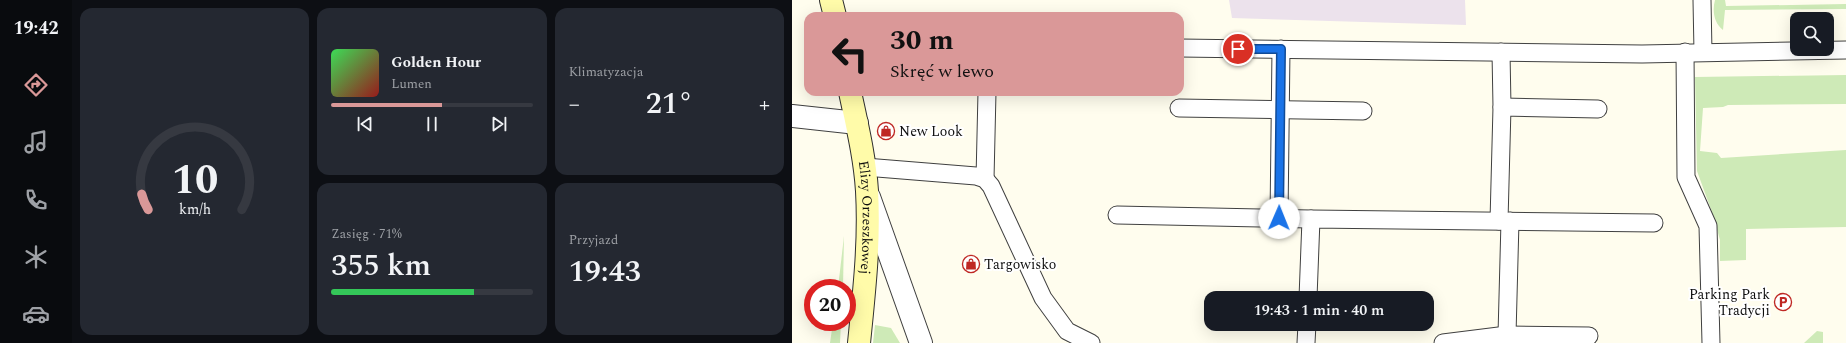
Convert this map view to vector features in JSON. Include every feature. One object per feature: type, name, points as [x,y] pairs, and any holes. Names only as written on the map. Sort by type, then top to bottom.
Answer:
[{"type":"street","points":[[831,0],[834,12]]},
{"type":"street","name":"Elizy Orzeszkowej","points":[[851,96],[865,167],[867,193],[867,266],[859,343]]},
{"type":"street","points":[[792,116],[857,123]]},
{"type":"street","points":[[867,193],[921,343]]},
{"type":"lane","points":[[1702,0],[1703,52]]},
{"type":"lane","points":[[1184,48],[1642,54],[1846,50]]},
{"type":"lane","points":[[1279,218],[1281,49]]},
{"type":"lane","points":[[1501,52],[1507,334]]},
{"type":"lane","points":[[1685,52],[1686,177],[1708,226],[1711,343]]},
{"type":"lane","points":[[985,179],[987,96]]},
{"type":"lane","points":[[1502,107],[1598,109]]},
{"type":"lane","points":[[1179,108],[1280,111],[1363,111]]},
{"type":"lane","points":[[865,167],[976,176],[985,179],[991,186],[1043,298],[1067,331],[1091,343]]},
{"type":"lane","points":[[1117,215],[1654,223]]},
{"type":"lane","points":[[1308,291],[1311,219]]},
{"type":"lane","points":[[1306,343],[1307,331]]},
{"type":"lane","points":[[1443,343],[1507,334],[1589,336]]},
{"type":"shaded area","points":[[1229,0],[1465,0],[1466,25],[1232,18]]},
{"type":"green space","points":[[1715,0],[1725,0],[1726,6],[1846,4],[1846,9],[1725,10],[1723,30],[1714,16]]},
{"type":"green space","points":[[1846,75],[1846,104],[1728,105],[1723,107],[1703,108],[1700,151],[1717,153],[1721,158],[1846,150],[1846,227],[1746,229],[1746,260],[1720,261],[1720,240],[1713,215],[1697,171],[1695,77]]},
{"type":"green space","points":[[844,236],[843,279],[839,279]]},
{"type":"green space","points":[[875,325],[891,328],[900,343],[873,343]]},
{"type":"green space","points":[[832,331],[841,331],[840,343],[830,343]]},
{"type":"green space","points":[[1817,331],[1823,332],[1823,343],[1804,343]]},
{"type":"place","name":"New Look","points":[[886,131]]},
{"type":"place","name":"Targowisko","points":[[971,264]]},
{"type":"place","name":"Parking Park Tradycji","points":[[1783,302]]},
{"type":"route","points":[[1238,49],[1281,49],[1279,218]]}]
